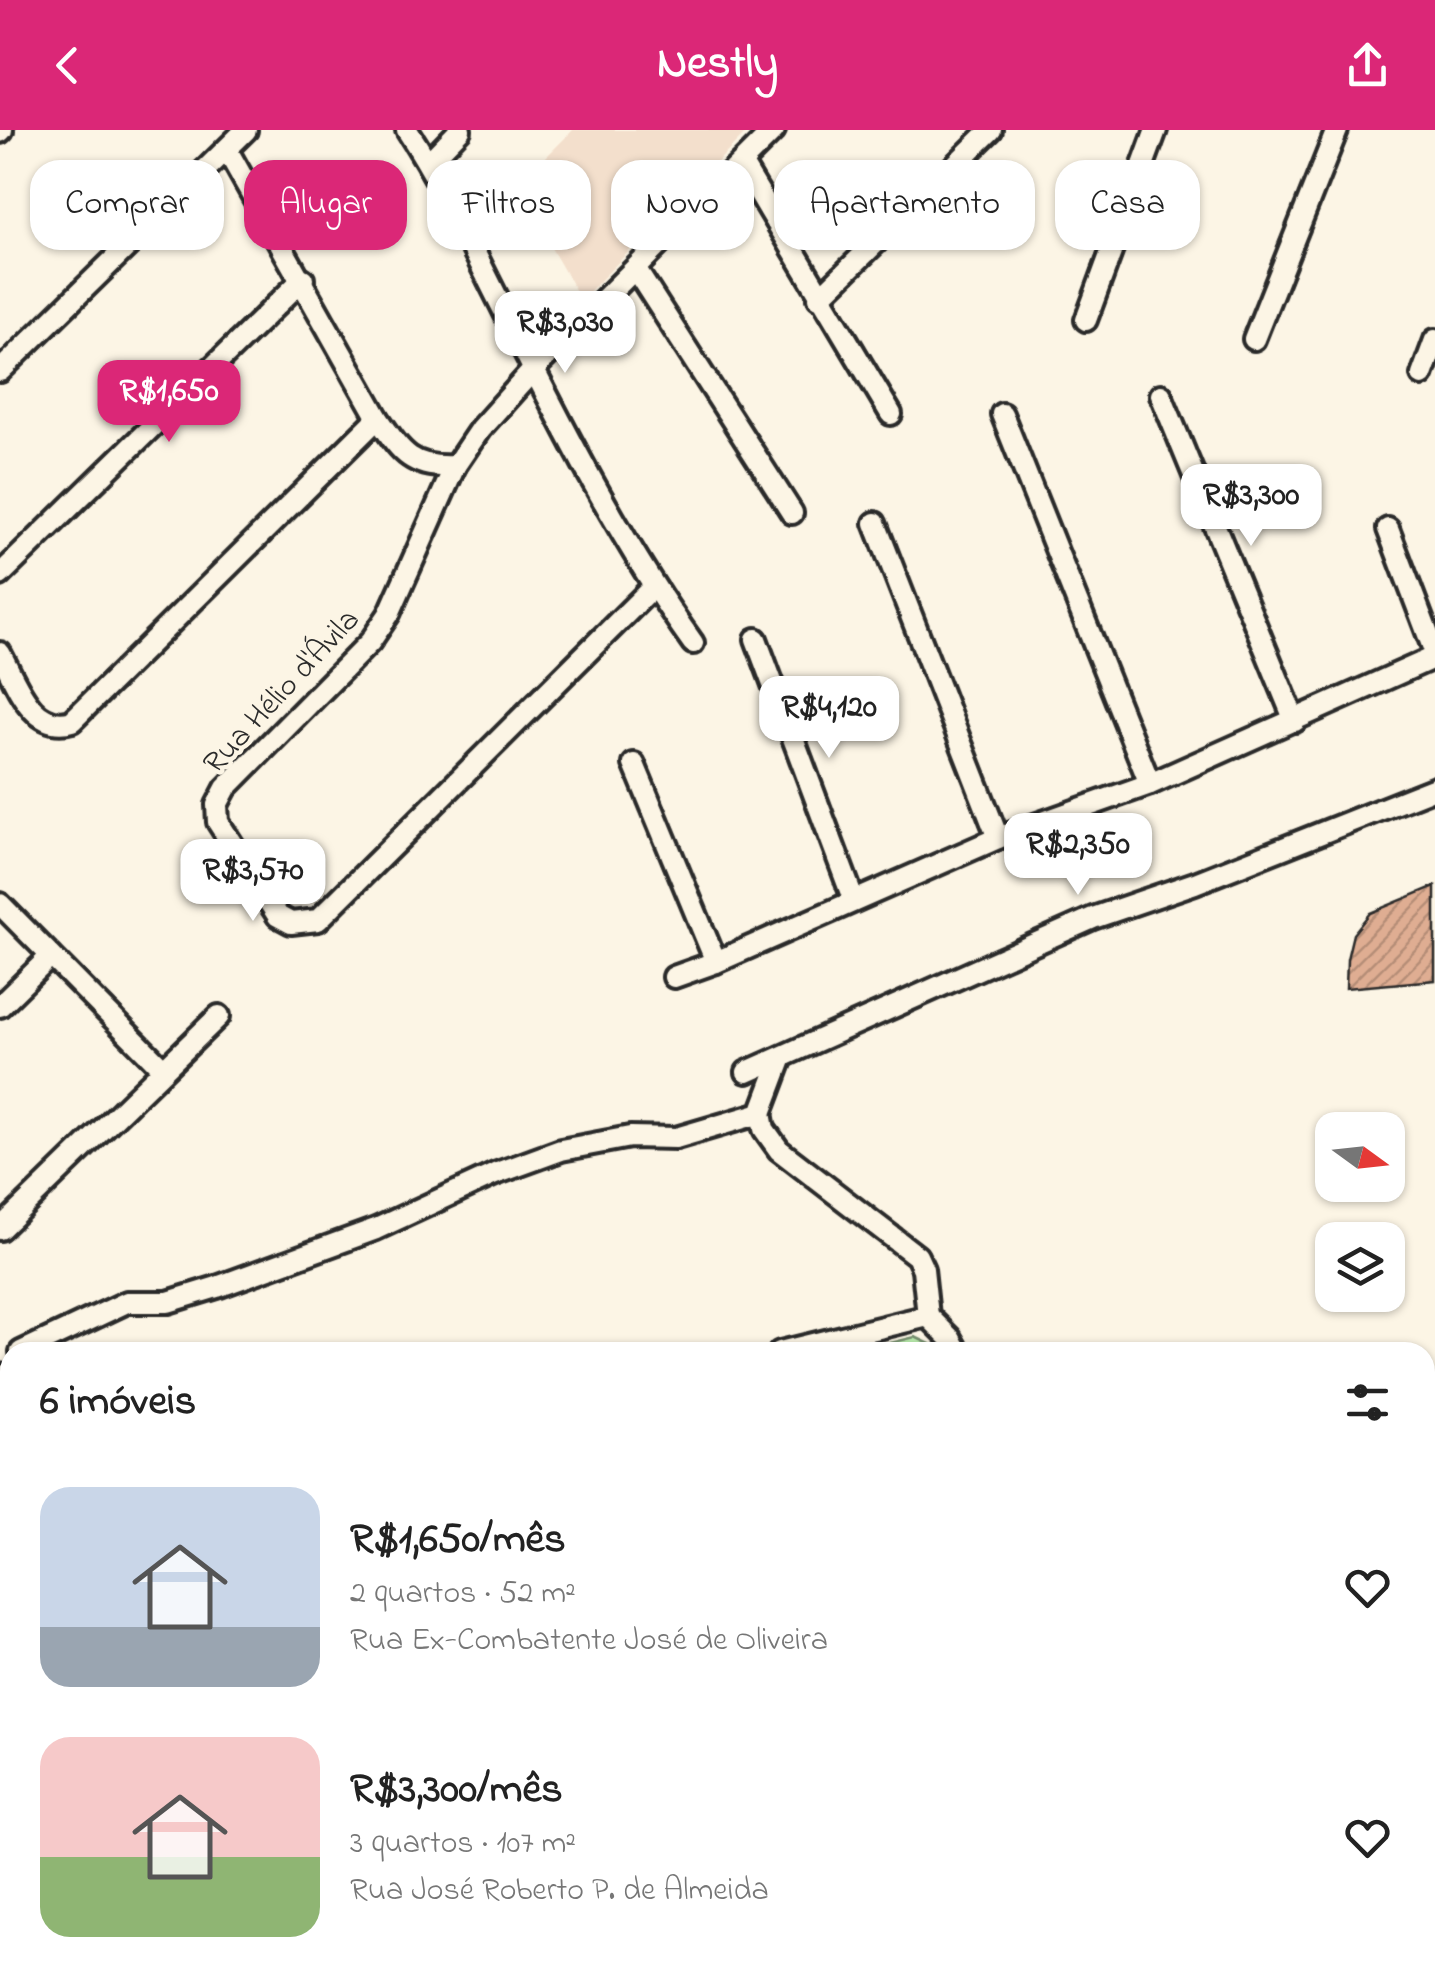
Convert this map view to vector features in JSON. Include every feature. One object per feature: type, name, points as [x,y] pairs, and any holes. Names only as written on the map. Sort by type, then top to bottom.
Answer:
[{"type":"street","points":[[0,371],[246,130]]},
{"type":"street","points":[[407,130],[427,161]]},
{"type":"street","points":[[431,160],[460,130]]},
{"type":"street","points":[[746,160],[774,130]]},
{"type":"street","points":[[820,298],[990,130]]},
{"type":"street","points":[[1086,320],[1156,130]]},
{"type":"street","points":[[1254,340],[1337,130]]},
{"type":"street","points":[[227,150],[378,418],[399,449],[414,461],[433,468],[455,466],[480,428],[656,250]]},
{"type":"street","points":[[754,185],[890,414]]},
{"type":"street","points":[[473,250],[653,587],[692,643]]},
{"type":"street","points":[[636,270],[792,513]]},
{"type":"street","points":[[0,575],[302,279]]},
{"type":"street","points":[[1422,374],[1435,340]]},
{"type":"street","points":[[1161,395],[1295,722]]},
{"type":"street","points":[[1002,414],[1150,784]]},
{"type":"street","points":[[0,653],[31,708],[43,720],[57,725],[72,721],[378,418]]},
{"type":"street","name":"Rua Hélio d'Ávila","points":[[455,466],[389,614],[370,642],[226,788],[217,805],[218,822],[278,916],[291,923],[318,920],[653,587]]},
{"type":"street","points":[[875,523],[998,838]]},
{"type":"street","points":[[674,978],[998,838],[1150,784],[1295,722],[1435,655],[1388,529]]},
{"type":"street","points":[[756,640],[854,900]]},
{"type":"street","points":[[634,764],[716,962]]},
{"type":"street","points":[[747,1072],[1093,918],[1195,883],[1435,788]]},
{"type":"street","points":[[0,904],[163,1069]]},
{"type":"street","points":[[0,1006],[51,956]]},
{"type":"street","points":[[0,1228],[219,1016]]},
{"type":"street","points":[[782,1056],[761,1113],[764,1129],[778,1150],[917,1256],[923,1269],[928,1316],[952,1342]]},
{"type":"street","points":[[42,1342],[127,1302],[168,1302],[376,1229],[495,1174],[561,1150],[630,1137],[676,1138],[761,1113]]},
{"type":"street","points":[[821,1342],[928,1316]]},
{"type":"shaded area","points":[[573,130],[749,130],[719,160],[611,160],[611,250],[630,250],[581,300],[552,250],[591,250],[591,160],[543,160]]},
{"type":"green space","points":[[915,1337],[926,1342],[894,1342]]},
{"type":"building","points":[[1435,886],[1435,980],[1346,988],[1353,934],[1370,913]]}]
